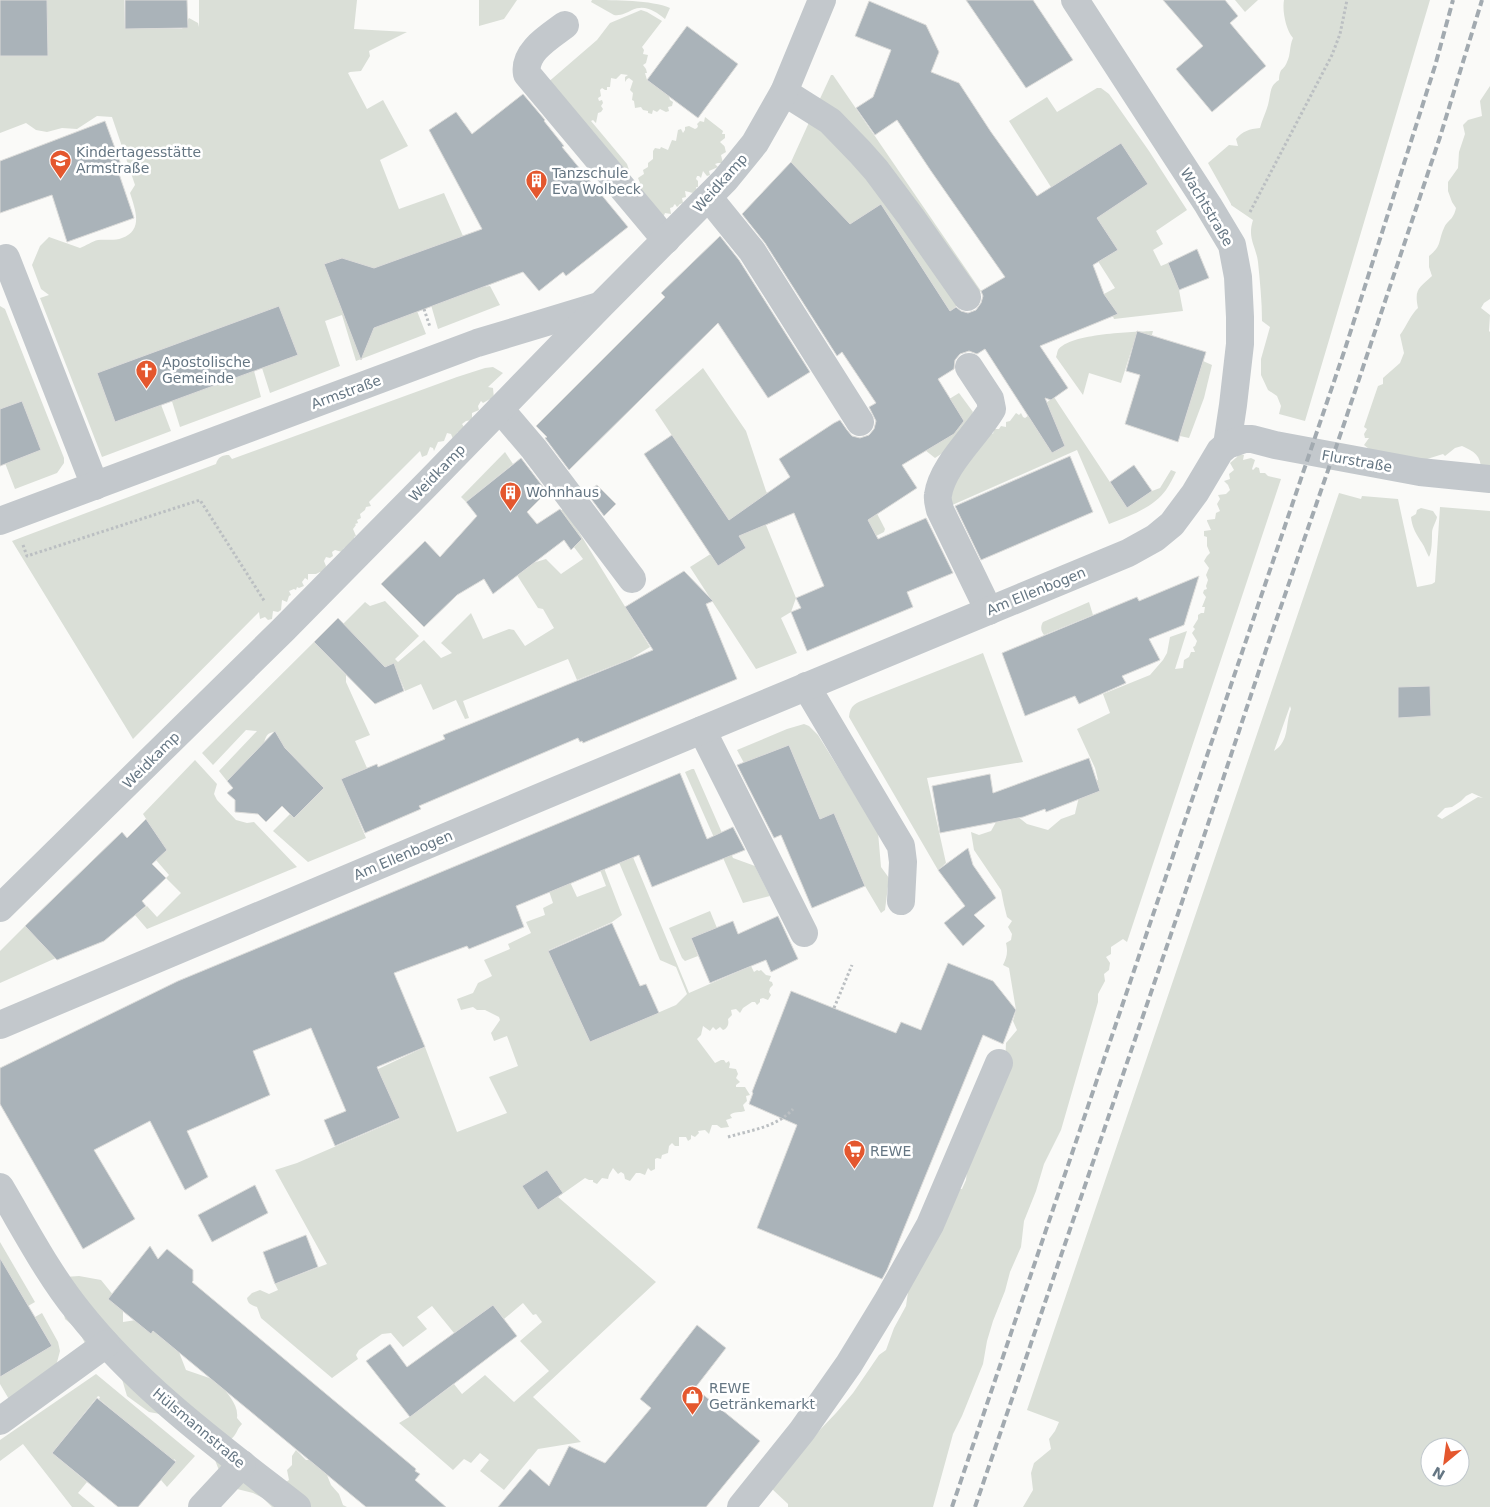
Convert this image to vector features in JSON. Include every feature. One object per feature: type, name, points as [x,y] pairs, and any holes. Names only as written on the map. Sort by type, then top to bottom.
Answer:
[{"type":"street","name":"Weidkamp","points":[[0,908],[283,630],[737,168],[755,143],[784,92],[822,0]]},
{"type":"street","name":"Wachtstraße","points":[[1075,0],[1232,245],[1238,277],[1240,344],[1234,405],[1227,445]]},
{"type":"street","points":[[564,24],[529,58],[526,67],[527,74],[666,240]]},
{"type":"street","points":[[784,92],[830,121],[860,152],[911,217],[967,297]]},
{"type":"street","points":[[709,198],[752,251],[860,422]]},
{"type":"street","points":[[6,258],[95,486]]},
{"type":"street","name":"Armstraße","points":[[5,519],[477,343],[600,306]]},
{"type":"street","points":[[969,367],[990,399],[992,409],[947,472],[939,489],[938,502],[940,510],[989,611]]},
{"type":"street","points":[[500,409],[534,449],[632,579]]},
{"type":"street","name":"Flurstraße","points":[[1227,445],[1244,438],[1252,439],[1371,464],[1420,472],[1490,479]]},
{"type":"street","name":"Am Ellenbogen","points":[[0,1025],[151,960],[1128,553],[1155,538],[1172,524],[1195,493],[1220,451],[1227,445]]},
{"type":"street","points":[[806,686],[901,846],[903,862],[901,901]]},
{"type":"street","points":[[702,730],[804,933]]},
{"type":"street","points":[[741,1507],[802,1431],[870,1332],[930,1225],[998,1063]]},
{"type":"street","name":"Hülsmannstraße","points":[[0,1187],[44,1261],[78,1311],[106,1344],[138,1377],[190,1423],[297,1507]]},
{"type":"street","points":[[0,1421],[106,1344]]},
{"type":"street","points":[[202,1507],[242,1464]]},
{"type":"path","points":[[1232,245],[1332,55],[1340,34],[1347,0]]},
{"type":"path","points":[[5,519],[27,556],[200,500],[283,630]]},
{"type":"path","points":[[834,1008],[852,965]]},
{"type":"path","points":[[728,1137],[771,1125],[781,1120],[793,1109]]},
{"type":"shaded area","points":[[0,0],[124,0],[125,29],[182,29],[189,18],[198,23],[199,27],[199,0],[357,0],[354,29],[407,32],[369,51],[370,56],[361,71],[348,73],[367,109],[383,100],[408,146],[380,160],[399,209],[444,193],[483,287],[490,286],[500,305],[438,329],[431,305],[417,311],[426,334],[356,361],[342,315],[325,321],[340,366],[270,393],[262,368],[254,371],[261,397],[180,427],[170,395],[160,402],[171,431],[102,457],[40,298],[49,295],[41,289],[32,265],[40,246],[49,237],[80,248],[96,241],[119,239],[129,234],[136,224],[130,193],[135,185],[112,117],[97,116],[77,129],[62,128],[47,132],[36,130],[26,123],[0,133]]},
{"type":"shaded area","points":[[479,0],[517,0],[504,19],[479,26]]},
{"type":"shaded area","points":[[592,0],[643,2],[670,8],[665,19],[646,8],[637,8],[621,15],[614,15],[591,2]]},
{"type":"shaded area","points":[[1235,0],[1258,0],[1245,12]]},
{"type":"shaded area","points":[[1284,0],[1430,0],[1305,421],[1279,414],[1281,406],[1277,396],[1268,390],[1261,375],[1261,359],[1270,327],[1262,321],[1258,262],[1251,237],[1253,220],[1231,205],[1208,163],[1229,145],[1238,146],[1236,139],[1244,132],[1260,128],[1272,88],[1279,80],[1281,71],[1286,65],[1293,38],[1285,20]]},
{"type":"shaded area","points":[[641,10],[662,21],[642,47],[644,50],[643,54],[648,55],[646,63],[643,65],[646,69],[647,80],[669,96],[673,102],[672,106],[668,107],[669,111],[666,112],[660,109],[657,112],[653,110],[652,114],[641,107],[635,108],[634,101],[632,100],[633,93],[630,90],[633,81],[629,78],[625,82],[625,77],[628,75],[621,74],[616,79],[611,78],[610,87],[607,87],[607,90],[602,88],[600,90],[601,96],[598,98],[599,101],[602,100],[601,106],[603,109],[598,113],[596,123],[593,120],[591,121],[627,164],[628,174],[546,84],[597,40],[610,23]]},
{"type":"shaded area","points":[[831,75],[833,75],[981,291],[974,296],[818,103]]},
{"type":"shaded area","points":[[1490,86],[1490,299],[1481,308],[1490,315],[1490,475],[1481,469],[1480,461],[1476,454],[1462,446],[1455,448],[1445,456],[1443,454],[1424,460],[1373,452],[1364,445],[1369,438],[1365,438],[1364,434],[1367,429],[1364,427],[1378,386],[1383,384],[1383,378],[1400,363],[1404,353],[1400,335],[1418,308],[1417,293],[1432,276],[1429,267],[1429,256],[1438,246],[1444,228],[1456,208],[1448,191],[1448,182],[1458,168],[1459,152],[1465,134],[1463,125],[1468,120],[1482,116],[1480,101]]},
{"type":"shaded area","points":[[1097,88],[1101,88],[1109,94],[1187,210],[1156,231],[1163,244],[1153,250],[1161,266],[1168,263],[1179,290],[1183,311],[1114,319],[1104,294],[1115,288],[1009,121],[1047,97],[1057,112]]},
{"type":"shaded area","points":[[705,117],[723,131],[722,134],[725,134],[725,138],[720,142],[726,152],[721,155],[723,163],[715,164],[718,167],[709,171],[710,175],[707,176],[703,171],[701,178],[697,176],[697,191],[693,193],[685,191],[686,197],[682,198],[683,203],[677,207],[675,204],[670,208],[671,214],[665,213],[663,218],[635,187],[640,183],[638,178],[644,174],[643,170],[648,167],[648,163],[653,159],[655,148],[660,149],[661,147],[668,150],[672,140],[676,141],[678,130],[681,129],[683,133],[685,127],[689,126],[695,129],[700,121],[704,122]]},
{"type":"shaded area","points":[[811,118],[879,189],[958,305],[950,311],[881,204],[849,225],[791,162]]},
{"type":"shaded area","points":[[0,306],[5,309],[64,458],[64,463],[57,473],[15,489],[5,463],[0,465]]},
{"type":"shaded area","points":[[1153,331],[1148,349],[1132,348],[1121,383],[1089,373],[1083,395],[1056,357],[1058,350],[1065,344],[1075,340],[1103,334]]},
{"type":"shaded area","points":[[1203,361],[1212,365],[1204,398],[1189,438],[1180,436]]},
{"type":"shaded area","points":[[493,367],[503,373],[488,387],[493,388],[494,399],[483,403],[481,401],[478,406],[479,410],[472,413],[472,420],[462,424],[464,427],[461,432],[458,432],[453,439],[451,434],[447,433],[444,441],[438,442],[434,451],[430,447],[427,455],[422,457],[420,451],[369,502],[371,506],[366,507],[360,514],[361,518],[357,520],[358,523],[355,524],[353,529],[356,536],[354,537],[355,541],[350,542],[350,546],[344,548],[342,552],[335,550],[332,552],[333,556],[330,558],[326,557],[324,573],[308,574],[308,580],[305,578],[302,582],[304,586],[289,591],[291,595],[287,602],[282,600],[281,610],[278,612],[273,611],[272,619],[268,620],[265,617],[260,619],[259,612],[133,739],[12,541],[216,464],[222,456],[229,455],[232,459],[457,377]]},
{"type":"shaded area","points":[[703,368],[746,431],[766,491],[781,519],[766,525],[796,598],[791,612],[781,618],[797,653],[756,669],[690,567],[739,536],[655,410]]},
{"type":"shaded area","points":[[959,393],[973,412],[967,426],[952,447],[935,458],[920,446],[907,425]]},
{"type":"shaded area","points":[[1054,397],[1127,508],[1152,491],[1160,488],[1171,470],[1176,472],[1161,496],[1148,507],[1109,524],[1077,450],[950,506],[953,484],[991,432],[993,434],[994,429],[999,429],[1001,426],[1006,427],[1006,422],[1010,421],[1016,413],[1019,415],[1021,413],[1025,418]]},
{"type":"shaded area","points":[[505,452],[513,464],[466,502],[461,497]]},
{"type":"shaded area","points":[[1238,454],[1244,455],[1243,460],[1251,458],[1255,460],[1253,470],[1256,467],[1259,468],[1260,473],[1281,479],[1127,942],[1123,939],[1111,947],[1111,954],[1106,957],[1110,963],[1109,970],[1104,974],[1105,981],[1098,994],[1098,1002],[1061,1130],[1044,1164],[1024,1221],[1021,1247],[993,1321],[983,1364],[953,1434],[933,1507],[788,1507],[788,1504],[771,1488],[853,1393],[879,1355],[886,1350],[894,1328],[906,1306],[909,1285],[966,1180],[967,1171],[1005,1066],[1006,1043],[1017,1030],[1013,1021],[1016,1010],[1009,968],[1003,965],[1007,954],[1006,943],[1011,940],[1012,934],[1008,927],[1012,921],[1007,917],[1001,890],[974,850],[971,832],[979,835],[991,831],[1000,815],[1012,812],[1027,824],[1048,830],[1061,819],[1075,814],[1081,792],[1087,785],[1098,780],[1095,768],[1077,729],[1110,713],[1103,694],[1150,675],[1167,653],[1170,637],[1187,631],[1175,669],[1183,668],[1184,660],[1189,657],[1191,652],[1195,652],[1193,647],[1197,641],[1192,633],[1195,629],[1193,627],[1198,619],[1198,615],[1204,613],[1205,607],[1202,607],[1206,597],[1203,593],[1207,589],[1208,580],[1206,575],[1209,568],[1204,561],[1210,553],[1204,531],[1211,530],[1207,520],[1215,519],[1216,513],[1220,511],[1217,504],[1220,499],[1218,495],[1226,494],[1230,490],[1224,481],[1230,479],[1229,474],[1234,470],[1230,463]]},
{"type":"shaded area","points":[[1339,493],[1361,499],[1362,496],[1398,499],[1417,587],[1435,582],[1440,507],[1490,511],[1490,1507],[1023,1507],[1033,1490],[1031,1473],[1034,1463],[1051,1449],[1049,1439],[1059,1422],[1027,1410]],"holes":[[[1290,706],[1291,709],[1283,742],[1274,751]],[[1472,793],[1483,798],[1478,797],[1442,819],[1437,816],[1445,808],[1452,807]]]},
{"type":"shaded area","points":[[871,502],[885,529],[884,532],[874,537],[857,529]]},
{"type":"shaded area","points":[[564,508],[650,647],[630,659],[577,680],[568,659],[463,701],[469,718],[465,719],[456,700],[433,710],[421,684],[405,691],[394,664],[385,667],[343,624],[365,602],[370,606],[385,601],[419,636],[395,659],[398,662],[424,640],[441,658],[452,653],[441,643],[471,613],[483,639],[509,629],[514,630],[525,646],[554,628],[543,609],[538,608],[513,569],[546,559],[561,574],[583,559],[552,518]]},
{"type":"shaded area","points":[[1421,508],[1433,511],[1437,517],[1432,531],[1429,557],[1415,530],[1411,517]]},
{"type":"shaded area","points":[[1089,602],[1093,615],[1044,635],[1041,629],[1043,622]]},
{"type":"shaded area","points":[[314,642],[346,675],[346,682],[370,735],[355,741],[367,768],[355,773],[357,780],[344,785],[366,838],[308,862],[273,831],[290,814],[294,818],[324,788],[280,743],[280,739],[274,732],[267,735],[264,743],[227,781],[219,771],[257,731],[246,730],[213,765],[202,753]]},
{"type":"shaded area","points":[[983,653],[1023,762],[927,778],[946,863],[938,870],[849,717],[852,707],[859,702]]},
{"type":"shaded area","points":[[804,724],[809,726],[818,735],[878,832],[881,867],[889,878],[885,910],[881,913],[865,886],[834,814],[820,819],[789,745],[744,763],[737,750]]},
{"type":"shaded area","points":[[195,760],[217,784],[214,794],[217,800],[236,820],[247,823],[254,822],[297,867],[147,929],[135,915],[147,906],[157,917],[181,893],[166,878],[169,875],[156,860],[166,850],[143,814]]},
{"type":"shaded area","points":[[694,769],[733,858],[755,866],[770,896],[743,903],[685,772]]},
{"type":"shaded area","points":[[597,810],[623,833],[689,993],[751,966],[754,972],[761,970],[766,975],[771,976],[769,981],[773,985],[770,988],[769,992],[771,995],[768,1000],[760,999],[757,1005],[755,1002],[752,1002],[743,1008],[740,1013],[736,1009],[731,1010],[732,1015],[728,1019],[726,1028],[723,1030],[720,1027],[716,1030],[713,1027],[710,1031],[703,1026],[701,1035],[697,1039],[715,1063],[721,1060],[724,1060],[726,1063],[729,1061],[729,1068],[736,1069],[738,1074],[736,1078],[740,1082],[736,1087],[745,1087],[750,1095],[746,1096],[747,1101],[743,1105],[745,1111],[732,1114],[730,1115],[732,1118],[726,1120],[729,1127],[721,1128],[717,1125],[712,1125],[709,1134],[705,1130],[698,1131],[699,1133],[695,1137],[691,1135],[691,1139],[688,1141],[686,1137],[679,1137],[679,1146],[675,1146],[672,1143],[669,1146],[668,1153],[662,1155],[661,1159],[655,1159],[655,1169],[651,1171],[648,1168],[645,1175],[636,1173],[630,1181],[625,1179],[624,1174],[621,1172],[618,1174],[613,1168],[608,1179],[602,1178],[597,1184],[593,1180],[585,1178],[558,1197],[656,1282],[533,1397],[581,1442],[538,1449],[504,1490],[480,1471],[489,1460],[480,1453],[471,1463],[464,1459],[453,1470],[399,1423],[454,1384],[462,1394],[485,1375],[514,1402],[549,1371],[520,1341],[542,1322],[523,1303],[504,1319],[493,1305],[454,1333],[432,1306],[417,1317],[427,1329],[403,1347],[391,1333],[382,1334],[359,1350],[356,1355],[358,1359],[332,1378],[261,1318],[257,1307],[250,1304],[247,1298],[252,1293],[260,1290],[269,1294],[278,1290],[275,1284],[327,1264],[275,1170],[297,1163],[399,1119],[378,1069],[425,1047],[457,1132],[507,1113],[489,1077],[518,1066],[507,1036],[494,1041],[491,1033],[500,1020],[499,1017],[485,1010],[477,1010],[473,1007],[461,1010],[457,999],[473,993],[478,983],[492,976],[484,960],[510,949],[508,944],[531,933],[526,922],[545,915],[543,908],[553,903],[549,891],[570,882],[577,897],[606,886],[600,870],[604,868],[622,915],[612,922],[549,950],[590,1042],[676,1005],[687,994],[676,967],[660,960]]},
{"type":"shaded area","points":[[710,911],[717,928],[691,938],[698,956],[685,961],[669,928]]},
{"type":"shaded area","points":[[25,926],[56,958],[0,983],[0,951]]},
{"type":"shaded area","points":[[0,1242],[35,1302],[28,1306],[0,1259]]},
{"type":"shaded area","points":[[79,1276],[101,1280],[123,1307],[123,1322],[149,1318],[177,1347],[186,1370],[221,1382],[234,1403],[237,1418],[242,1424],[230,1440],[286,1482],[289,1480],[287,1470],[292,1465],[292,1456],[296,1450],[306,1460],[321,1460],[331,1485],[339,1494],[343,1505],[347,1507],[272,1507],[263,1498],[253,1493],[229,1487],[223,1481],[215,1460],[160,1414],[149,1412],[127,1396],[119,1369],[91,1356],[79,1331],[65,1319],[59,1294],[65,1277]]},
{"type":"shaded area","points":[[42,1313],[58,1342],[60,1351],[56,1366],[10,1401],[0,1384],[0,1377],[52,1346],[35,1317]]},
{"type":"shaded area","points":[[96,1374],[195,1456],[167,1487],[161,1480],[176,1461],[174,1459],[173,1461],[99,1399],[100,1397],[98,1396],[52,1453],[87,1482],[78,1493],[95,1507],[72,1507],[23,1444],[0,1461],[0,1440]]},
{"type":"building","points":[[0,0],[47,0],[48,56],[0,56]]},
{"type":"building","points":[[125,0],[187,0],[188,28],[125,29]]},
{"type":"building","points":[[966,0],[1033,0],[1073,60],[1026,88]]},
{"type":"building","points":[[1163,0],[1225,0],[1238,16],[1230,23],[1266,66],[1212,112],[1176,69],[1203,46]]},
{"type":"building","points":[[869,1],[926,25],[939,52],[931,72],[959,83],[991,132],[1037,196],[1121,143],[1148,184],[1097,218],[1118,250],[1093,265],[1104,294],[1118,314],[1040,346],[1068,388],[1051,400],[1045,398],[1065,446],[1052,453],[985,349],[977,354],[969,351],[960,354],[955,360],[954,369],[938,379],[964,421],[954,434],[902,465],[917,488],[868,520],[878,539],[926,518],[953,573],[907,592],[913,607],[807,651],[791,612],[801,608],[796,598],[824,586],[794,513],[739,536],[746,548],[718,566],[644,454],[672,435],[729,520],[790,477],[779,459],[834,423],[840,420],[852,436],[860,438],[869,435],[874,429],[876,421],[869,407],[876,403],[842,352],[837,356],[765,243],[742,214],[791,162],[850,224],[881,204],[950,311],[956,307],[968,313],[976,310],[983,296],[981,291],[1005,277],[897,120],[875,135],[856,108],[873,97],[891,50],[855,36]]},
{"type":"building","points":[[687,26],[738,64],[698,118],[647,80]]},
{"type":"building","name":"Tanzschule Eva Wolbeck","points":[[523,94],[545,120],[564,146],[562,147],[628,227],[566,276],[563,272],[539,291],[523,272],[374,328],[361,360],[324,264],[342,258],[374,268],[482,229],[429,130],[456,112],[472,134]]},
{"type":"building","name":"Kindertagesstätte Armstraße","points":[[105,121],[123,170],[118,171],[134,218],[67,242],[52,195],[0,213],[0,161]]},
{"type":"building","points":[[720,236],[739,260],[810,372],[768,398],[718,323],[569,470],[545,438],[547,437],[536,426],[665,297],[661,293]]},
{"type":"building","points":[[1197,249],[1209,278],[1179,290],[1168,263]]},
{"type":"building","points":[[279,306],[298,355],[115,422],[97,373]]},
{"type":"building","points":[[1137,331],[1206,352],[1178,442],[1125,424],[1140,375],[1126,371]]},
{"type":"building","points":[[22,401],[41,450],[0,466],[0,409]]},
{"type":"building","points":[[1070,456],[1093,512],[981,560],[955,506]]},
{"type":"building","points":[[521,458],[547,492],[527,512],[537,524],[560,509],[582,539],[571,550],[564,540],[493,594],[484,579],[457,595],[424,627],[381,584],[425,541],[440,557],[477,516],[466,502]]},
{"type":"building","points":[[1134,465],[1152,491],[1127,508],[1110,482]]},
{"type":"building","points":[[597,485],[616,504],[604,516],[586,492]]},
{"type":"building","points":[[684,571],[713,601],[706,604],[737,679],[583,743],[578,738],[419,806],[421,809],[365,833],[341,779],[377,764],[378,767],[445,739],[443,735],[653,650],[625,607]]},
{"type":"building","points":[[1199,576],[1184,625],[1149,639],[1160,660],[1122,676],[1126,683],[1079,704],[1075,696],[1025,716],[1002,653],[1137,597],[1139,601]]},
{"type":"building","points":[[338,618],[385,667],[394,663],[404,691],[375,704],[314,642]]},
{"type":"building","points":[[1430,686],[1431,716],[1398,718],[1398,687]]},
{"type":"building","points":[[275,731],[285,748],[324,788],[294,818],[282,806],[266,822],[258,814],[235,812],[235,800],[227,793],[233,788],[227,781]]},
{"type":"building","points":[[789,745],[820,819],[834,813],[865,886],[812,908],[781,835],[774,838],[737,765]]},
{"type":"building","points":[[1089,758],[1100,791],[1046,812],[1045,809],[1023,817],[940,833],[932,786],[990,774],[993,793]]},
{"type":"building","points":[[680,773],[707,839],[733,827],[745,850],[652,887],[639,855],[516,906],[524,927],[469,949],[467,946],[394,973],[425,1047],[377,1067],[400,1118],[335,1146],[324,1120],[346,1111],[311,1028],[253,1051],[270,1095],[187,1131],[208,1177],[185,1190],[150,1121],[94,1150],[135,1219],[83,1249],[0,1104],[0,1068],[178,981]]},
{"type":"building","points":[[146,819],[167,850],[152,864],[166,878],[142,901],[146,906],[104,941],[57,960],[25,926],[122,832],[127,838]]},
{"type":"building","points":[[968,848],[973,865],[996,898],[974,915],[985,926],[963,946],[944,923],[965,906],[938,870]]},
{"type":"building","points":[[778,916],[798,959],[771,972],[766,960],[710,983],[691,938],[733,921],[738,934]]},
{"type":"building","points":[[612,923],[640,986],[646,984],[659,1013],[590,1042],[548,951]]},
{"type":"building","name":"REWE","points":[[948,963],[993,981],[1016,1010],[1003,1044],[983,1035],[882,1279],[757,1228],[797,1125],[749,1104],[791,991],[896,1033],[901,1022],[921,1030]]},
{"type":"building","points":[[547,1170],[563,1193],[538,1210],[522,1186]]},
{"type":"building","points":[[255,1185],[268,1213],[212,1242],[198,1215]]},
{"type":"building","points":[[306,1235],[318,1267],[275,1284],[263,1252]]},
{"type":"building","points":[[150,1246],[158,1259],[167,1249],[193,1270],[192,1282],[416,1469],[415,1471],[420,1474],[415,1480],[446,1507],[366,1507],[153,1331],[151,1334],[108,1299]]},
{"type":"building","points":[[0,1258],[52,1346],[0,1377]]},
{"type":"building","points":[[493,1305],[517,1336],[410,1417],[366,1361],[390,1344],[407,1367]]},
{"type":"building","points":[[697,1325],[726,1348],[695,1388],[760,1441],[706,1507],[498,1507],[530,1469],[549,1486],[569,1446],[605,1463],[651,1408],[640,1399]]},
{"type":"building","points":[[97,1398],[176,1462],[138,1507],[118,1507],[52,1453]]},
{"type":"railway","points":[[952,1507],[1345,349],[1435,66],[1453,0]]},
{"type":"railway","points":[[975,1507],[1344,424],[1440,137],[1482,0]]},
{"type":"place","name":"Kindertagesstätte Armstraße","points":[[60,179]]},
{"type":"place","name":"Tanzschule Eva Wolbeck","points":[[536,200]]},
{"type":"place","name":"Apostolische Gemeinde","points":[[146,389]]},
{"type":"place","name":"Wohnhaus","points":[[510,511]]},
{"type":"place","name":"REWE","points":[[854,1170]]},
{"type":"place","name":"REWE Getränkemarkt","points":[[693,1415]]}]
